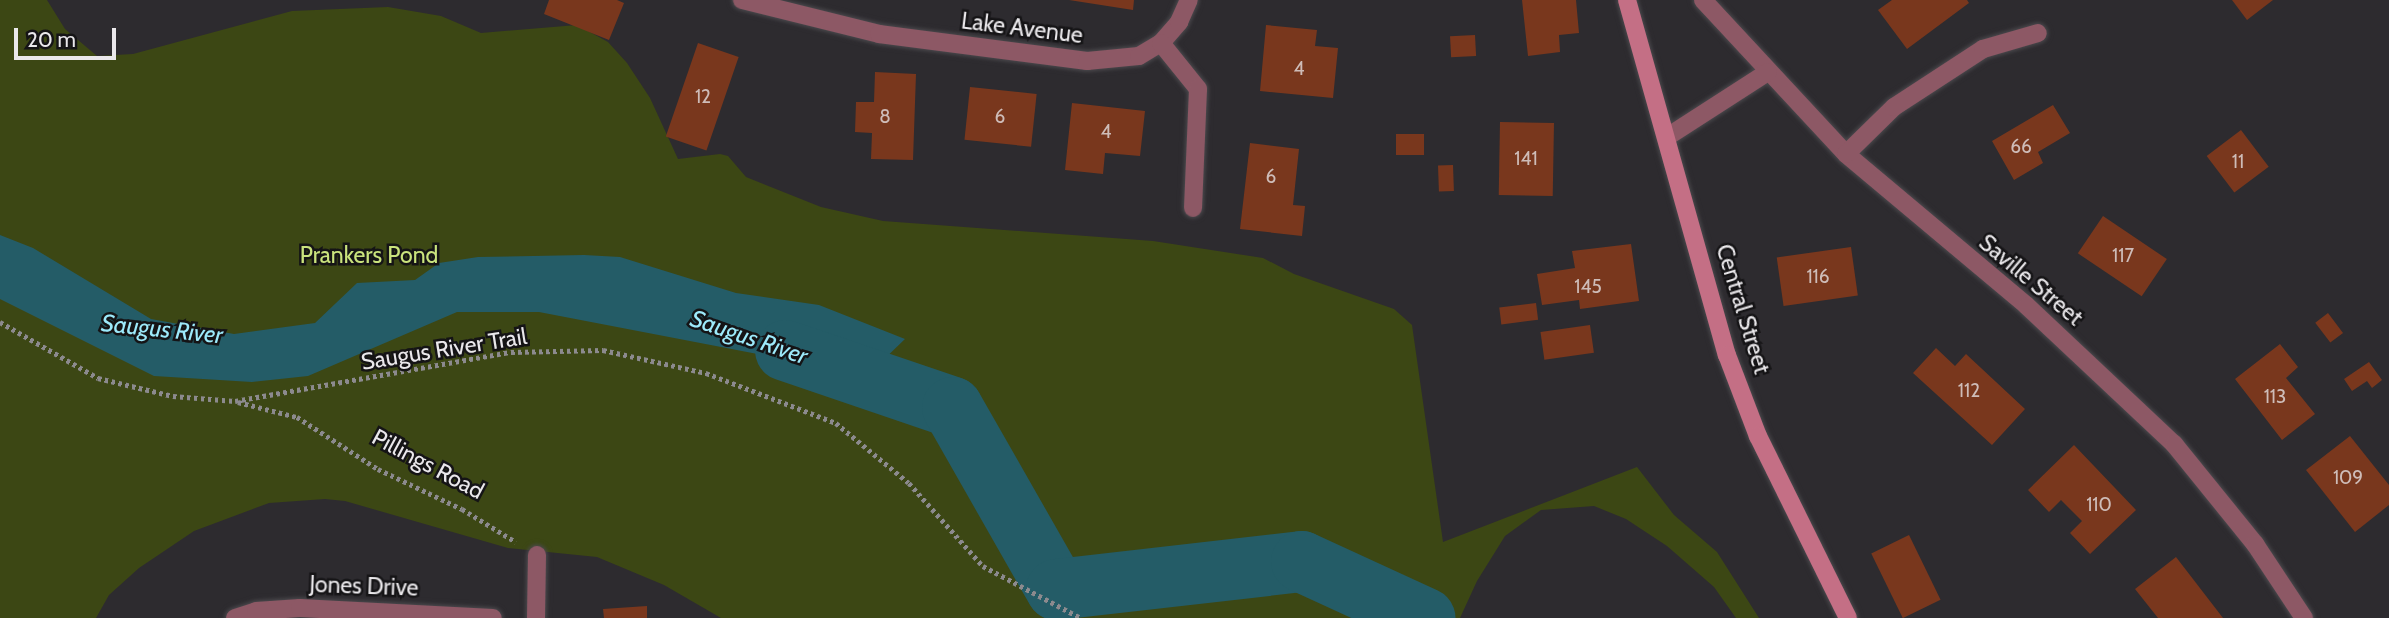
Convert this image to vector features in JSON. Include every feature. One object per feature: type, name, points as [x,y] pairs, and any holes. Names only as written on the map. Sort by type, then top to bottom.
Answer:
[{"type":"street","name":"Lake Avenue","points":[[742,0],[880,34],[1044,58],[1117,61],[1139,56],[1161,43],[1179,22],[1189,0]]},
{"type":"street","name":"Central Street","points":[[1627,0],[1727,355],[1758,436],[1848,618]]},
{"type":"street","name":"Saville Street","points":[[1703,0],[1846,154],[2027,306],[2164,435],[2255,544],[2304,618]]},
{"type":"street","points":[[1846,154],[1894,107],[1983,49],[2038,33]]},
{"type":"street","points":[[1161,43],[1198,89],[1194,208]]},
{"type":"street","points":[[1667,137],[1768,72]]},
{"type":"street","points":[[536,618],[537,555]]},
{"type":"street","name":"Jones Drive","points":[[235,618],[256,611],[300,608],[493,618]]},
{"type":"path","name":"Saugus River Trail","points":[[0,322],[98,378],[173,396],[235,401],[511,352],[603,350],[706,373],[835,423],[909,483],[983,566],[1082,618]]},
{"type":"path","name":"Pillings Road","points":[[235,401],[297,417],[378,469],[462,509],[537,555]]},
{"type":"green space","name":"Prankers Pond","points":[[0,0],[47,0],[65,29],[97,56],[133,54],[292,11],[388,7],[441,16],[481,33],[577,25],[608,42],[627,63],[650,98],[678,159],[720,154],[728,156],[746,177],[821,207],[883,221],[1153,241],[1263,258],[1294,274],[1394,309],[1412,325],[1443,542],[1637,467],[1674,515],[1717,552],[1759,618],[1736,618],[1714,587],[1667,546],[1626,519],[1594,506],[1541,510],[1505,536],[1477,581],[1460,618],[721,618],[664,585],[597,557],[508,548],[345,501],[325,499],[269,503],[194,531],[139,568],[109,595],[96,618],[0,618]]},
{"type":"water","points":[[0,235],[33,248],[151,319],[234,334],[315,323],[357,283],[415,280],[439,263],[478,257],[584,255],[620,257],[736,293],[819,305],[905,339],[847,395],[815,365],[539,312],[457,312],[308,376],[252,382],[154,376],[0,299]]},
{"type":"building","points":[[549,0],[617,0],[624,3],[609,40],[544,14]]},
{"type":"building","points":[[1069,0],[1134,0],[1133,10]]},
{"type":"building","points":[[1522,0],[1576,0],[1579,33],[1559,35],[1560,52],[1528,56]]},
{"type":"building","points":[[1892,0],[1967,0],[1969,3],[1907,49],[1878,10]]},
{"type":"building","points":[[2232,0],[2273,0],[2247,20]]},
{"type":"building","points":[[1266,25],[1317,30],[1315,46],[1338,48],[1333,98],[1260,91]]},
{"type":"building","points":[[1475,35],[1476,56],[1451,57],[1450,36]]},
{"type":"building","points":[[698,43],[739,57],[706,151],[666,137]]},
{"type":"building","points":[[875,72],[916,74],[913,160],[871,159],[872,133],[855,132],[856,102],[874,102]]},
{"type":"building","points":[[970,87],[1037,94],[1031,147],[964,140]]},
{"type":"building","points":[[1072,103],[1145,111],[1140,156],[1105,153],[1103,174],[1065,170]]},
{"type":"building","points":[[2053,105],[2070,133],[2038,152],[2043,163],[2014,180],[1992,141]]},
{"type":"building","points":[[1500,122],[1554,123],[1553,196],[1499,195]]},
{"type":"building","points":[[2241,130],[2269,167],[2234,193],[2207,156]]},
{"type":"building","points":[[1396,134],[1424,134],[1424,155],[1396,155]]},
{"type":"building","points":[[1250,143],[1299,149],[1293,205],[1305,206],[1302,236],[1240,229]]},
{"type":"building","points":[[1453,165],[1454,191],[1439,192],[1438,166]]},
{"type":"building","points":[[2103,216],[2167,259],[2142,296],[2078,253]]},
{"type":"building","points":[[1631,244],[1639,301],[1580,309],[1579,300],[1542,305],[1537,274],[1575,268],[1572,251]]},
{"type":"building","points":[[1851,247],[1858,296],[1784,306],[1777,257]]},
{"type":"building","points":[[1536,303],[1538,320],[1501,324],[1499,308]]},
{"type":"building","points":[[2328,313],[2343,333],[2330,343],[2315,323]]},
{"type":"building","points":[[1590,325],[1594,353],[1544,360],[1540,332]]},
{"type":"building","points":[[2280,344],[2298,367],[2286,378],[2315,414],[2282,440],[2235,379]]},
{"type":"building","points":[[1936,348],[1955,366],[1966,354],[2025,409],[1992,445],[1913,373]]},
{"type":"building","points":[[2369,362],[2382,380],[2372,388],[2367,381],[2352,391],[2344,379]]},
{"type":"building","points":[[2350,436],[2389,485],[2389,505],[2355,532],[2306,470]]},
{"type":"building","points":[[2074,445],[2136,510],[2090,554],[2070,533],[2082,521],[2061,500],[2049,512],[2028,490]]},
{"type":"building","points":[[1909,535],[1941,600],[1903,618],[1871,553]]},
{"type":"building","points":[[2176,557],[2223,618],[2158,618],[2135,589]]},
{"type":"building","points":[[647,606],[647,618],[604,618],[603,609]]},
{"type":"waterway","name":"Saugus River","points":[[785,350],[952,407],[1056,589],[1301,561],[1425,618]]}]
